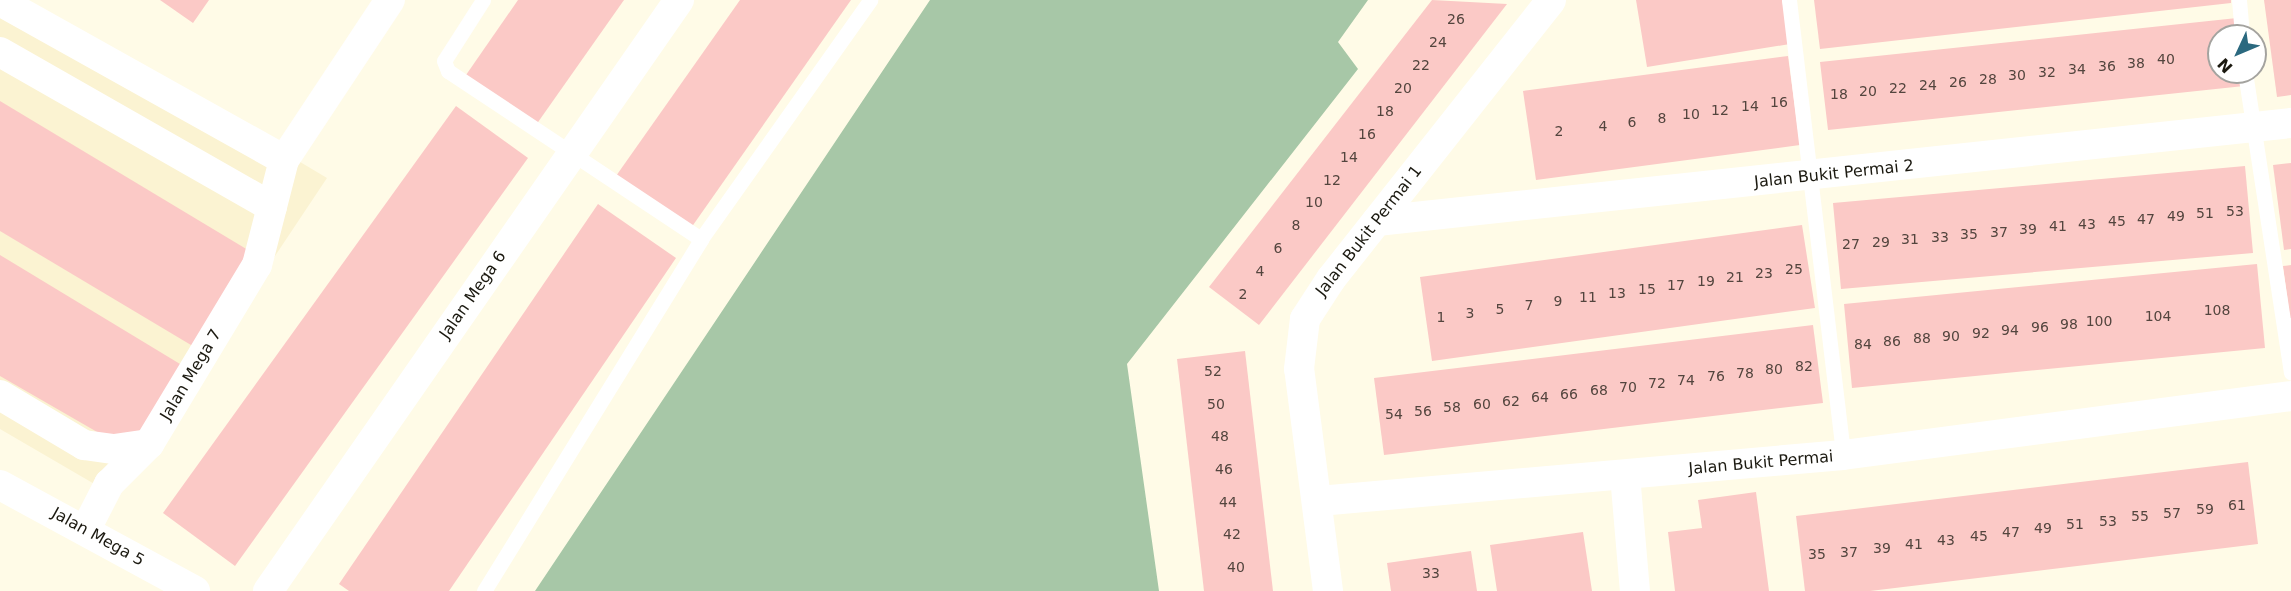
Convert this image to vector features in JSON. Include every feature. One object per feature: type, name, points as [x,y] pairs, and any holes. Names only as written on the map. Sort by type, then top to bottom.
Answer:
[{"type":"street","name":"Jalan Mega 7","points":[[86,529],[109,484],[149,444],[257,265],[284,160],[390,0]]},
{"type":"street","name":"Jalan Mega 6","points":[[268,591],[679,0]]},
{"type":"street","name":"Jalan Bukit Permai 1","points":[[1319,501],[1299,344],[1315,300],[1551,0]]},
{"type":"street","points":[[0,1],[284,160]]},
{"type":"street","points":[[0,52],[272,207]]},
{"type":"street","name":"Jalan Bukit Permai 2","points":[[1377,221],[1807,178],[2291,123]]},
{"type":"street","points":[[0,394],[84,445],[114,449],[149,444]]},
{"type":"street","name":"Jalan Bukit Permai","points":[[1319,501],[1625,476],[1843,455],[2291,396]]},
{"type":"street","points":[[84,445],[109,484]]},
{"type":"street","points":[[1625,476],[1635,591]]},
{"type":"street","name":"Jalan Mega 5","points":[[0,485],[86,529],[195,591]]},
{"type":"street","points":[[1319,501],[1328,591]]},
{"type":"lane","points":[[483,0],[453,43],[445,67],[570,155],[701,239]]},
{"type":"lane","points":[[484,591],[701,239],[870,0]]},
{"type":"lane","points":[[1790,0],[1807,178],[1843,455]]},
{"type":"lane","points":[[2239,0],[2241,24]]},
{"type":"lane","points":[[2246,84],[2249,127],[2291,372]]},
{"type":"shaded area","points":[[0,0],[28,0],[327,178],[115,496],[0,429]]},
{"type":"green space","points":[[930,0],[1368,0],[1338,42],[1358,69],[1127,364],[1159,591],[535,591]]},
{"type":"building","points":[[160,0],[209,0],[193,23]]},
{"type":"building","points":[[518,0],[624,0],[536,125],[466,75]]},
{"type":"building","points":[[740,0],[851,0],[691,228],[616,176]]},
{"type":"building","points":[[1432,0],[1507,4],[1259,325],[1209,287]]},
{"type":"building","points":[[1636,0],[1782,0],[1790,44],[1647,67]]},
{"type":"building","points":[[1814,0],[2231,0],[2231,3],[1820,49]]},
{"type":"building","points":[[2264,0],[2291,0],[2291,95],[2277,97]]},
{"type":"building","points":[[2237,18],[2238,24],[2207,24],[2207,84],[2244,84],[2244,86],[1828,130],[1820,62]]},
{"type":"building","points":[[1788,56],[1800,145],[1536,180],[1523,91]]},
{"type":"building","points":[[0,101],[253,253],[196,348],[0,231]]},
{"type":"building","points":[[456,106],[528,158],[235,566],[163,513]]},
{"type":"building","points":[[2291,163],[2291,249],[2284,250],[2273,165]]},
{"type":"building","points":[[2245,166],[2253,253],[1841,289],[1833,203]]},
{"type":"building","points":[[598,204],[676,258],[449,591],[349,591],[339,584]]},
{"type":"building","points":[[1802,225],[1815,308],[1432,361],[1420,277]]},
{"type":"building","points":[[0,255],[185,367],[141,431],[111,440],[0,376]]},
{"type":"building","points":[[2257,264],[2265,348],[1852,388],[1844,304]]},
{"type":"building","points":[[2291,265],[2291,318],[2290,318],[2283,266]]},
{"type":"building","points":[[1813,325],[1823,403],[1384,455],[1374,378]]},
{"type":"building","points":[[1245,351],[1273,591],[1204,591],[1177,359]]},
{"type":"building","points":[[2248,462],[2258,544],[1870,591],[1805,591],[1796,516]]},
{"type":"building","points":[[1756,492],[1769,591],[1675,591],[1668,532],[1702,528],[1698,500]]},
{"type":"building","points":[[1583,532],[1592,591],[1497,591],[1490,545]]},
{"type":"building","points":[[1471,551],[1477,591],[1391,591],[1387,563]]}]
